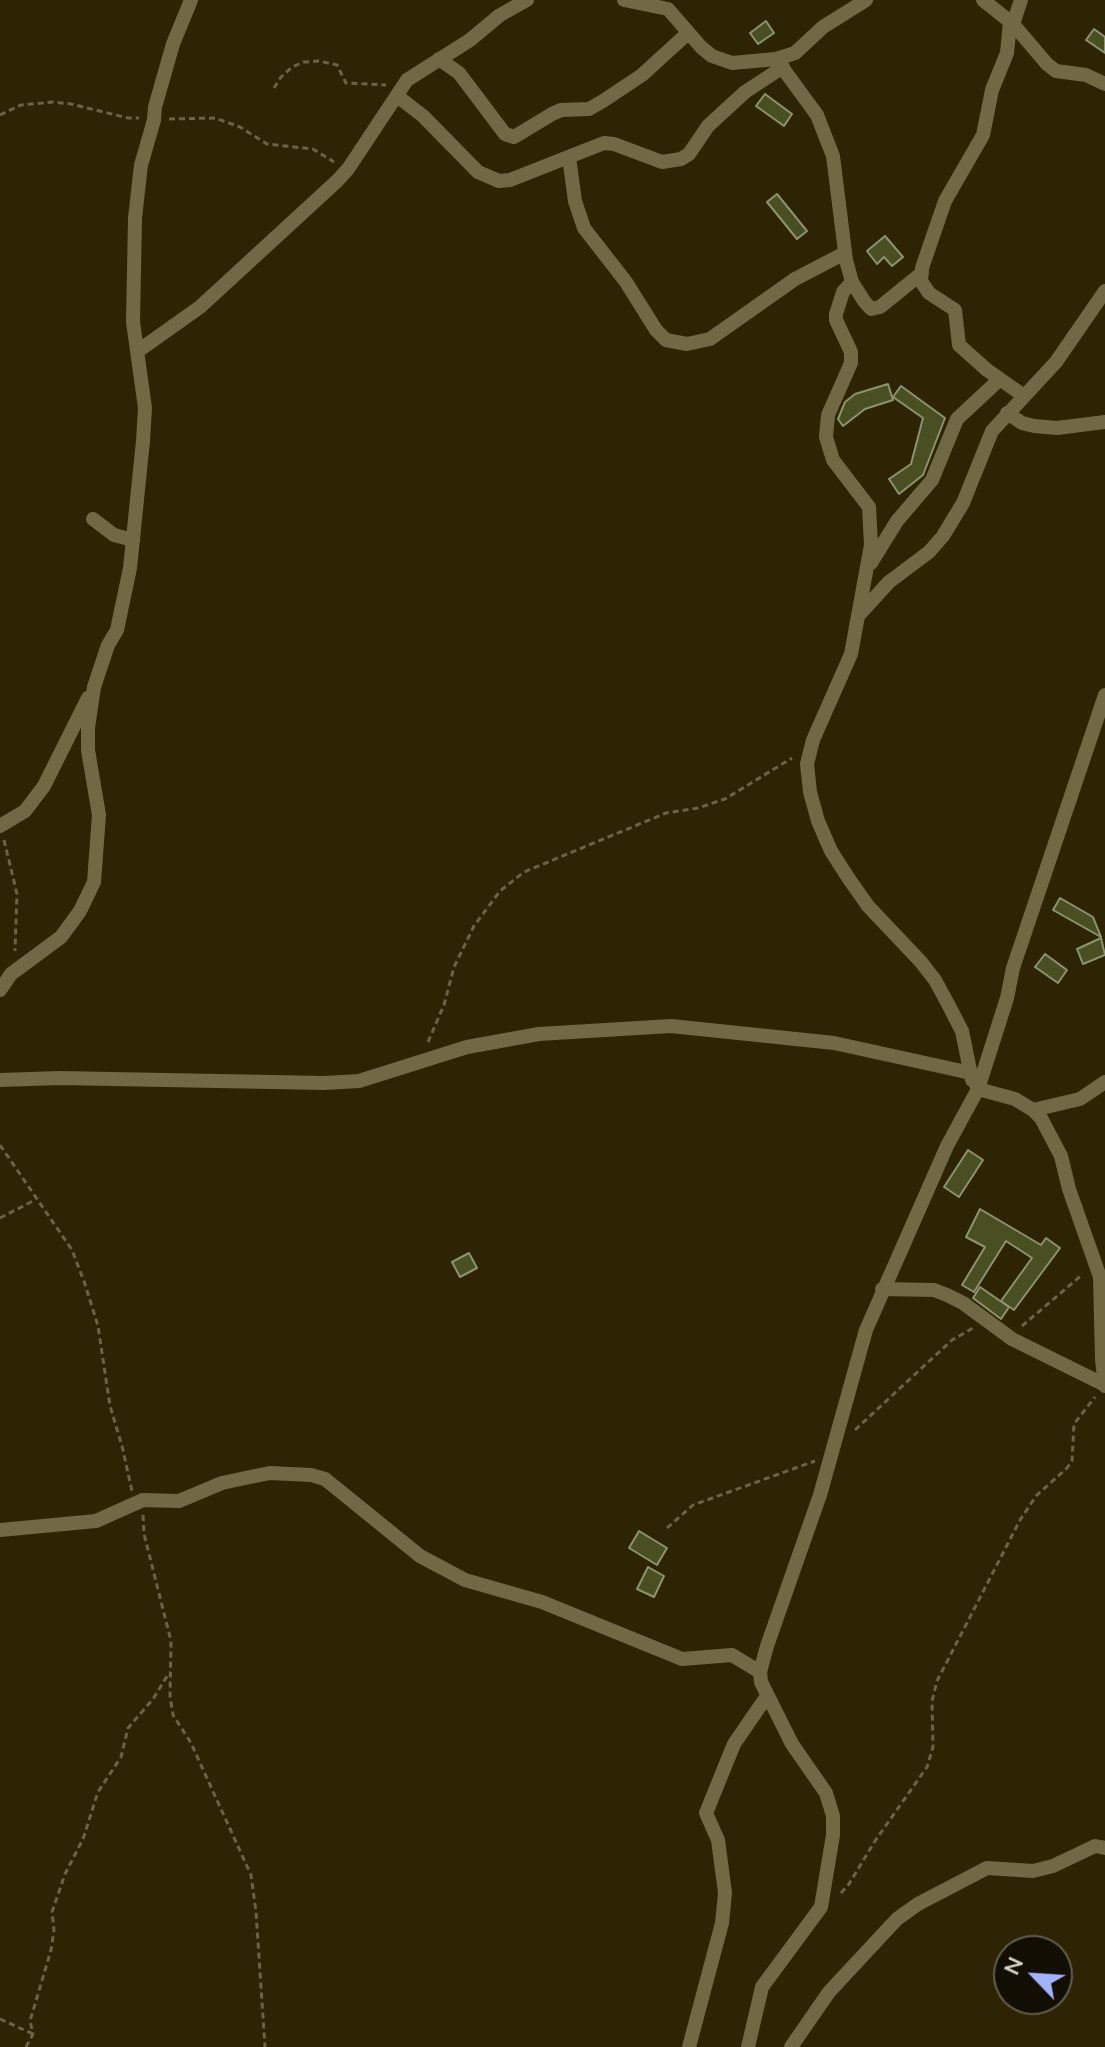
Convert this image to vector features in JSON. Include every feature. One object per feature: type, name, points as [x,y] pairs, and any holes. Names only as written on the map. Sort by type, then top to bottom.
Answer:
[{"type":"street","points":[[1,826],[25,811],[44,786],[94,687],[108,645],[117,630],[133,540],[145,408],[133,322],[135,218],[141,165],[173,44],[191,0]]},
{"type":"street","points":[[138,351],[200,307],[348,169],[407,80],[470,40],[500,15],[527,0]]},
{"type":"street","points":[[624,0],[668,9],[712,56],[732,63],[780,63]]},
{"type":"street","points":[[397,96],[423,116],[478,172],[499,181],[510,180],[609,143],[662,162],[681,159],[689,154],[708,126],[780,63],[823,27],[866,0]]},
{"type":"street","points":[[983,0],[1012,23],[1056,71],[1086,75],[1105,84]]},
{"type":"street","points":[[1021,0],[1012,23],[1007,53],[992,90],[983,135],[951,186],[922,273],[924,288],[955,310],[959,345],[1024,396]]},
{"type":"street","points":[[439,59],[459,73],[505,134],[514,137],[561,110],[589,109],[603,101],[642,75],[688,33]]},
{"type":"street","points":[[780,63],[817,115],[833,156],[845,253],[852,282],[868,306],[876,309],[922,273]]},
{"type":"street","points":[[569,157],[575,201],[584,228],[666,340],[687,344],[710,339],[795,279],[845,253]]},
{"type":"street","points":[[852,282],[843,292],[836,314],[851,352],[851,363],[825,427],[828,450],[833,460],[869,507],[871,545],[851,654],[813,740],[807,764],[810,792],[831,851],[868,906],[935,980],[962,1031],[976,1092]]},
{"type":"street","points":[[858,616],[889,582],[929,552],[943,536],[963,503],[992,431],[1056,362],[1105,291]]},
{"type":"street","points":[[866,570],[897,521],[932,480],[957,419],[1000,379]]},
{"type":"street","points":[[1007,413],[1022,423],[1034,426],[1057,428],[1105,422]]},
{"type":"street","points":[[93,519],[114,535],[133,540]]},
{"type":"street","points":[[0,990],[11,974],[61,937],[80,911],[94,882],[99,815],[88,750],[88,728],[94,687]]},
{"type":"street","points":[[748,2047],[762,1987],[815,1917],[825,1894],[833,1835],[833,1816],[826,1793],[792,1744],[767,1696],[760,1672],[785,1589],[820,1495],[866,1330],[947,1146],[976,1092],[1007,998],[1013,968],[1105,695]]},
{"type":"street","points":[[0,1080],[359,1081],[467,1047],[539,1034],[671,1026],[834,1043],[971,1073]]},
{"type":"street","points":[[1033,1110],[1080,1099],[1105,1082]]},
{"type":"street","points":[[882,1289],[934,1290],[963,1303],[1038,1354],[1105,1385],[1100,1277],[1061,1156],[1041,1118],[1033,1110],[1015,1099],[976,1092]]},
{"type":"street","points":[[0,1530],[96,1521],[143,1500],[179,1501],[222,1483],[270,1473],[311,1475],[325,1479],[420,1556],[465,1580],[542,1602],[682,1659],[732,1655],[760,1672]]},
{"type":"street","points":[[689,2047],[722,1923],[725,1893],[718,1840],[706,1813],[734,1744],[767,1696]]},
{"type":"street","points":[[791,2047],[829,1992],[897,1919],[918,1904],[987,1868],[1033,1871],[1053,1866],[1095,1846],[1105,1848]]},
{"type":"path","points":[[274,88],[292,67],[319,61],[337,65],[346,83],[386,85],[397,96]]},
{"type":"path","points":[[0,115],[21,105],[53,102],[136,118],[154,114],[215,118],[240,127],[267,144],[305,148],[321,153],[348,169]]},
{"type":"path","points":[[412,1063],[427,1044],[454,967],[474,926],[500,891],[524,872],[666,813],[698,808],[725,799],[779,767],[813,740]]},
{"type":"path","points":[[1,826],[17,894],[11,974]]},
{"type":"path","points":[[0,1145],[72,1250],[98,1326],[110,1406],[133,1497],[143,1500],[144,1534],[171,1641],[169,1673],[173,1715],[191,1743],[251,1875],[265,2047]]},
{"type":"path","points":[[0,1218],[35,1200]]},
{"type":"path","points":[[1016,1330],[1095,1263]]},
{"type":"path","points":[[667,1528],[693,1505],[831,1453],[952,1340],[987,1320]]},
{"type":"path","points":[[815,1917],[849,1884],[927,1767],[933,1747],[933,1693],[937,1681],[1020,1520],[1036,1496],[1072,1461],[1074,1424],[1105,1385]]},
{"type":"path","points":[[26,2047],[33,2034],[30,2021],[51,1950],[54,1902],[83,1839],[98,1792],[121,1757],[128,1728],[153,1699],[169,1673]]},
{"type":"path","points":[[0,2019],[33,2034]]},
{"type":"building","points":[[766,21],[774,33],[758,44],[750,33]]},
{"type":"building","points":[[1094,29],[1105,37],[1105,53],[1086,40]]},
{"type":"building","points":[[765,94],[792,114],[784,126],[756,106]]},
{"type":"building","points":[[777,194],[807,231],[797,239],[767,202]]},
{"type":"building","points":[[885,236],[903,257],[892,266],[884,257],[877,264],[867,251]]},
{"type":"building","points":[[888,384],[893,400],[865,409],[843,426],[838,419],[845,402],[855,394]]},
{"type":"building","points":[[901,386],[945,418],[923,475],[899,494],[889,479],[911,464],[923,418],[893,397]]},
{"type":"building","points":[[1060,898],[1093,917],[1101,937],[1053,910]]},
{"type":"building","points":[[1101,938],[1105,955],[1083,964],[1077,949]]},
{"type":"building","points":[[1045,954],[1067,970],[1058,983],[1035,967]]},
{"type":"building","points":[[968,1150],[983,1160],[959,1197],[944,1187]]},
{"type":"building","points":[[980,1209],[1041,1245],[1046,1238],[1060,1248],[1014,1310],[1001,1301],[1032,1258],[1006,1241],[974,1292],[962,1285],[985,1247],[966,1237]]},
{"type":"building","points":[[469,1253],[477,1268],[460,1277],[452,1262]]},
{"type":"building","points":[[980,1287],[1009,1307],[1001,1319],[973,1298]]},
{"type":"building","points":[[639,1531],[667,1548],[657,1565],[629,1548]]},
{"type":"building","points":[[648,1567],[664,1576],[654,1597],[637,1589]]}]
